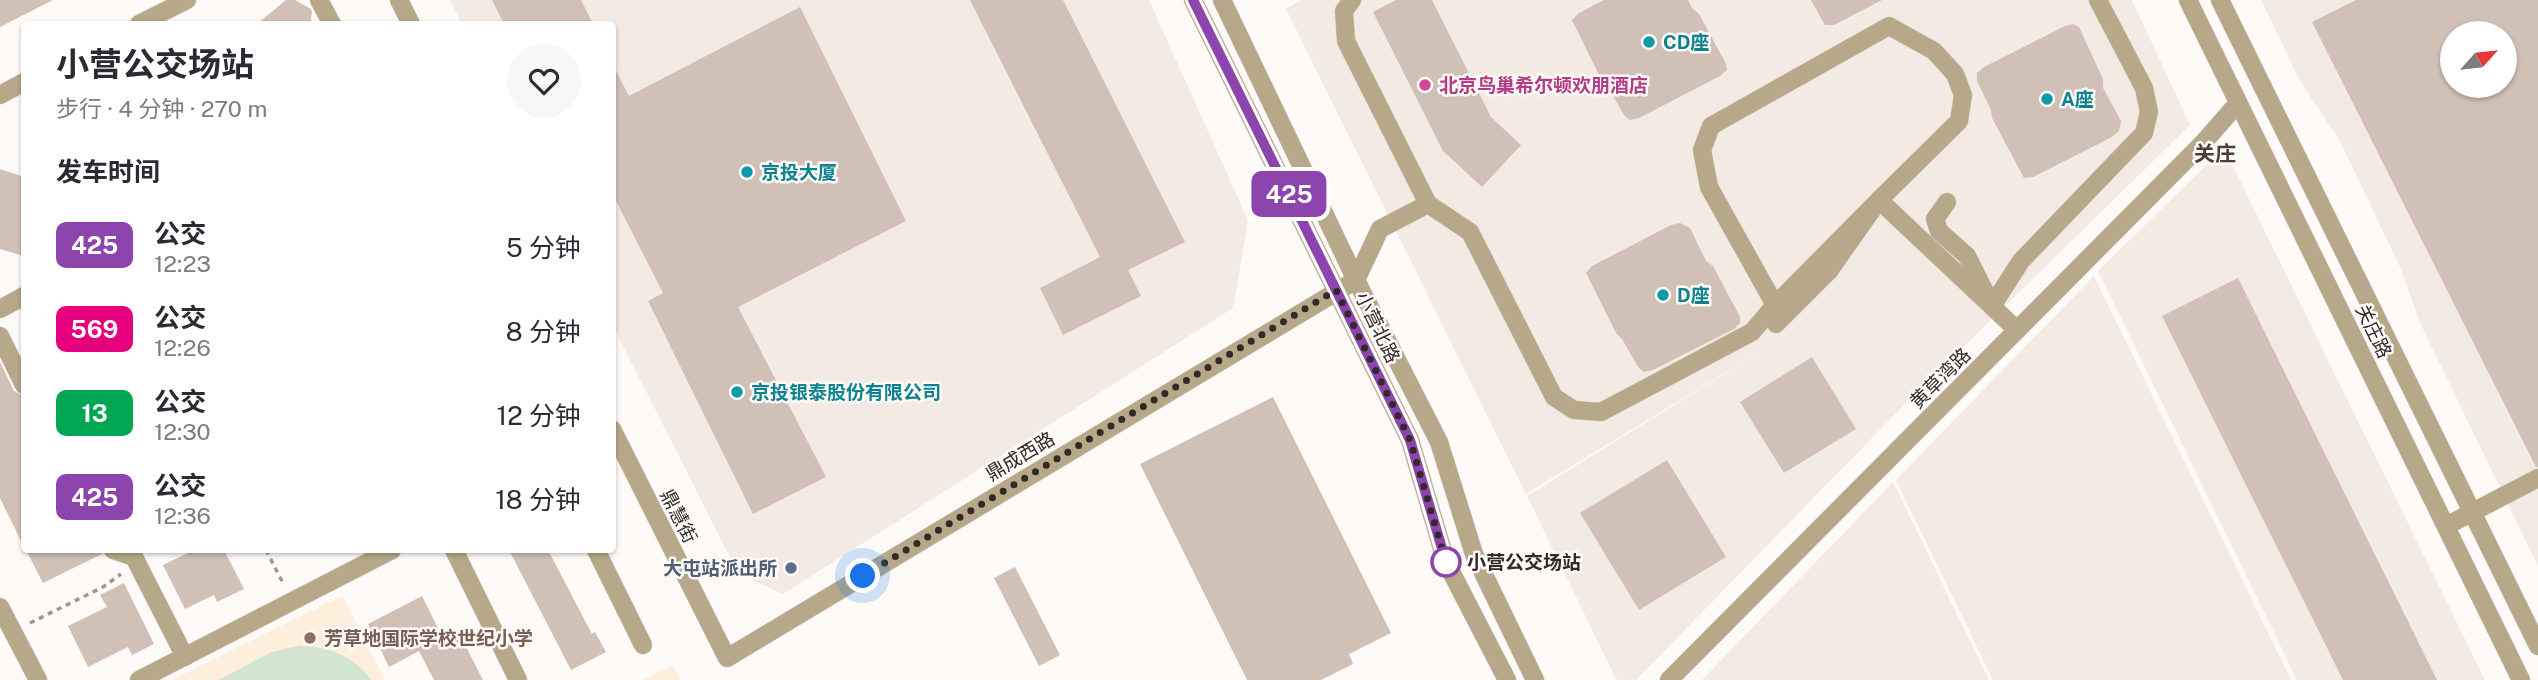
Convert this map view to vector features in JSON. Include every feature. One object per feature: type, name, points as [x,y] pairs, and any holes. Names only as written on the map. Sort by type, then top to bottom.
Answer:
[{"type":"street","points":[[145,21],[187,0]]},
{"type":"street","points":[[319,0],[330,21]]},
{"type":"street","points":[[399,0],[410,21]]},
{"type":"street","name":"小营北路","points":[[1193,0],[1410,440],[1446,562],[1507,680]]},
{"type":"street","name":"小营北路","points":[[1222,0],[1356,279],[1439,443],[1474,554],[1535,680]]},
{"type":"street","points":[[1352,0],[1344,11],[1346,41],[1429,204],[1470,232],[1554,397],[1574,410],[1601,412],[1752,332],[1958,121],[1963,95],[1955,74],[1934,51],[1889,26],[1711,126],[1702,150],[1709,187],[1775,306]]},
{"type":"street","points":[[1992,306],[2021,261],[2144,133],[2149,112],[2144,88],[2098,0]]},
{"type":"street","name":"关庄路","points":[[2188,0],[2521,680]]},
{"type":"street","name":"关庄路","points":[[2220,0],[2538,646]]},
{"type":"street","points":[[0,95],[21,84]]},
{"type":"street","name":"黄草湾路","points":[[1669,680],[2203,143],[2238,103]]},
{"type":"street","points":[[1879,200],[2017,330]]},
{"type":"street","points":[[1776,324],[1829,271],[1879,200]]},
{"type":"street","points":[[1947,202],[1935,219],[1939,231],[1967,256],[1992,306]]},
{"type":"street","points":[[1356,279],[1380,229],[1429,204]]},
{"type":"street","name":"鼎成西路","points":[[727,659],[1356,279]]},
{"type":"street","points":[[0,309],[21,298]]},
{"type":"street","points":[[0,336],[21,379]]},
{"type":"street","name":"鼎慧街","points":[[616,437],[727,659]]},
{"type":"street","points":[[2446,526],[2538,478]]},
{"type":"street","points":[[122,553],[134,557],[184,657]]},
{"type":"street","points":[[139,680],[386,553]]},
{"type":"street","points":[[455,553],[518,680]]},
{"type":"street","points":[[597,553],[643,645]]},
{"type":"street","points":[[0,607],[38,680]]},
{"type":"path","points":[[268,553],[293,601]]},
{"type":"path","points":[[13,632],[111,582],[119,577],[134,557]]},
{"type":"shaded area","name":"京投大厦","points":[[450,0],[1149,0],[1248,220],[1233,308],[783,594],[738,573],[616,332],[616,21],[460,21]]},
{"type":"shaded area","points":[[1300,0],[2132,0],[2190,125],[1909,400],[1907,398],[1908,401],[1636,680],[1619,680],[1616,679],[1527,496],[1789,334],[1526,494],[1286,9]]},
{"type":"shaded area","points":[[2261,0],[2538,0],[2538,566],[2421,325],[2400,267],[2340,141],[2300,81]]},
{"type":"shaded area","points":[[2224,148],[2485,680],[2297,680],[2098,271]]},
{"type":"shaded area","points":[[2094,276],[2291,680],[1993,680],[1896,480]]},
{"type":"shaded area","points":[[1893,482],[1989,680],[1702,680]]},
{"type":"shaded area","name":"芳草地国际学校世纪小学","points":[[341,596],[385,680],[172,680]]},
{"type":"shaded area","points":[[673,665],[680,680],[643,680]]},
{"type":"green space","points":[[298,646],[330,650],[348,658],[371,680],[218,680],[272,652]]},
{"type":"building","points":[[0,0],[53,0],[0,27]]},
{"type":"building","points":[[286,0],[295,0],[312,12],[310,21],[261,21]]},
{"type":"building","points":[[492,0],[581,0],[592,21],[502,21]]},
{"type":"building","points":[[970,0],[1063,0],[1185,242],[1128,270],[1141,296],[1063,335],[1040,288],[1100,257]]},
{"type":"building","points":[[1396,0],[1432,0],[1491,117],[1521,145],[1482,187],[1443,151],[1373,12]]},
{"type":"building","name":"CD座","points":[[1604,0],[1688,0],[1699,14],[1727,70],[1639,118],[1630,120],[1602,81],[1572,20],[1579,13]]},
{"type":"building","points":[[1811,0],[1882,0],[1834,25],[1825,25]]},
{"type":"building","points":[[2356,0],[2538,0],[2536,467],[2312,22]]},
{"type":"building","name":"京投大厦","points":[[800,7],[906,221],[738,307],[826,477],[753,514],[648,301],[663,293],[616,201],[616,71],[629,96]]},
{"type":"building","name":"A座","points":[[2073,24],[2079,27],[2103,79],[2103,88],[2121,121],[2119,131],[2033,177],[2024,178],[1992,118],[1977,81],[1977,73],[1984,67]]},
{"type":"building","points":[[0,169],[21,176],[21,255],[0,249]]},
{"type":"building","name":"D座","points":[[1680,223],[1690,228],[1706,261],[1713,266],[1740,317],[1740,323],[1734,329],[1644,372],[1616,333],[1586,273],[1592,266],[1671,225]]},
{"type":"building","points":[[2238,278],[2437,680],[2343,680],[2162,316]]},
{"type":"building","points":[[1812,357],[1856,429],[1784,473],[1740,402]]},
{"type":"building","points":[[0,362],[14,391],[21,394],[21,541],[0,498]]},
{"type":"building","points":[[1273,397],[1391,633],[1349,654],[1353,664],[1321,680],[1247,680],[1140,464]]},
{"type":"building","points":[[1667,460],[1726,557],[1639,610],[1580,513]]},
{"type":"building","points":[[28,553],[102,553],[102,554],[43,583]]},
{"type":"building","points":[[188,553],[226,553],[244,589],[217,602],[214,595],[185,609],[163,565]]},
{"type":"building","points":[[511,553],[550,553],[592,634],[595,632],[606,652],[571,670]]},
{"type":"building","points":[[1015,567],[1060,655],[1039,666],[994,578]]},
{"type":"building","points":[[124,583],[154,644],[132,655],[128,647],[88,667],[68,626],[107,607],[100,595]]},
{"type":"building","points":[[422,596],[444,640],[459,633],[483,680],[434,680],[419,651],[389,667],[368,624]]},
{"type":"bus line","name":"425","points":[[1193,0],[1410,440],[1446,562]]},
{"type":"place","name":"CD座","points":[[1649,42]]},
{"type":"place","name":"北京鸟巢希尔顿欢朋酒店","points":[[1425,85]]},
{"type":"place","name":"A座","points":[[2047,99]]},
{"type":"place","name":"京投大厦","points":[[747,172]]},
{"type":"place","name":"D座","points":[[1663,295]]},
{"type":"place","name":"京投银泰股份有限公司","points":[[737,392]]},
{"type":"place","name":"小营公交场站","points":[[1446,562]]},
{"type":"place","name":"大屯站派出所","points":[[791,568]]},
{"type":"place","name":"芳草地国际学校世纪小学","points":[[310,638]]},
{"type":"district","name":"关庄","points":[[2215,154]]},
{"type":"route","points":[[863,576],[1336,290],[1410,440],[1446,562]]}]
